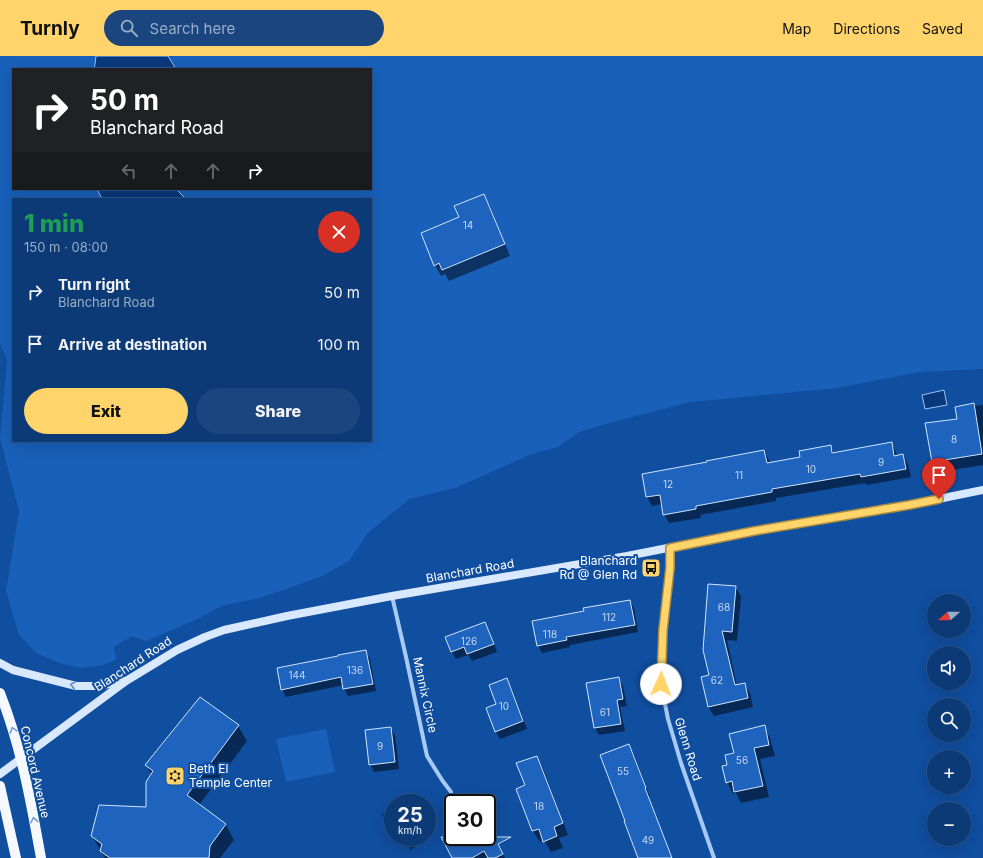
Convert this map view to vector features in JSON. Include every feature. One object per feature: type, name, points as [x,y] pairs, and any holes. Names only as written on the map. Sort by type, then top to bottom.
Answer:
[{"type":"main road","name":"Concord Avenue","points":[[0,693],[13,729],[21,759],[41,858]]},
{"type":"main road","points":[[0,786],[16,858]]},
{"type":"street","name":"Blanchard Road","points":[[0,774],[126,681],[177,650],[224,630],[287,616],[392,596],[670,548],[754,531],[909,505],[983,490]]},
{"type":"street","name":"Glenn Road","points":[[670,548],[670,568],[663,630],[661,684],[668,719],[681,763],[714,858]]},
{"type":"street","name":"Mannix Circle","points":[[392,596],[427,756],[451,792]]},
{"type":"street","points":[[0,663],[13,670],[76,686],[99,686],[126,681]]},
{"type":"shaded area","points":[[0,56],[983,56],[983,369],[920,372],[837,388],[691,402],[579,432],[558,447],[532,454],[455,488],[409,499],[367,534],[349,561],[322,576],[255,599],[221,606],[198,619],[146,641],[132,636],[114,647],[116,660],[103,665],[81,668],[62,664],[36,653],[19,635],[6,591],[19,511],[0,438],[7,360],[0,344]]},
{"type":"shaded area","points":[[96,56],[168,56],[175,68],[94,68]]},
{"type":"shaded area","points":[[98,190],[177,190],[185,198],[102,198]]},
{"type":"shaded area","points":[[944,390],[947,405],[925,409],[922,395]]},
{"type":"shaded area","points":[[326,729],[335,772],[286,782],[276,739]]},
{"type":"building","points":[[484,194],[505,244],[442,270],[439,263],[434,266],[421,233],[459,217],[454,206]]},
{"type":"building","points":[[974,403],[982,454],[932,462],[925,423],[957,419],[955,407]]},
{"type":"building","points":[[892,442],[894,456],[903,454],[906,469],[861,477],[860,474],[772,489],[772,492],[696,506],[696,509],[663,515],[660,495],[646,497],[642,474],[764,450],[767,463],[800,457],[799,451],[831,445],[832,453]]},
{"type":"building","points":[[708,584],[736,586],[732,632],[722,631],[735,685],[745,683],[748,698],[708,707],[701,677],[709,675],[703,650]]},
{"type":"building","points":[[630,600],[635,625],[566,637],[567,640],[537,646],[532,621],[584,611],[583,608]]},
{"type":"building","points":[[485,622],[494,644],[467,654],[464,647],[451,652],[445,637]]},
{"type":"building","points":[[366,650],[373,684],[343,689],[341,677],[281,690],[277,668]]},
{"type":"building","points":[[619,677],[623,699],[617,700],[621,724],[594,728],[586,683]]},
{"type":"building","points":[[507,678],[523,721],[495,732],[486,708],[496,704],[489,685]]},
{"type":"building","name":"Beth El Temple Center","points":[[200,697],[239,725],[187,795],[226,824],[210,846],[209,858],[110,858],[100,851],[102,844],[91,836],[99,805],[146,807],[146,782],[153,771],[145,765]]},
{"type":"building","points":[[765,725],[769,745],[754,748],[763,786],[734,792],[732,781],[726,783],[722,766],[727,765],[725,755],[734,753],[729,734]]},
{"type":"building","points":[[391,727],[395,762],[369,765],[365,730]]},
{"type":"building","points":[[629,744],[672,858],[638,858],[624,821],[600,755]]},
{"type":"building","points":[[537,756],[563,823],[554,827],[557,836],[543,842],[539,829],[532,831],[516,789],[525,785],[516,763]]},
{"type":"building","points":[[496,837],[511,837],[498,844],[503,854],[495,858],[488,858],[484,851],[472,858],[452,858],[446,846],[496,846]]},
{"type":"place","name":"Blanchard Rd @ Glen Rd","points":[[651,568]]},
{"type":"place","name":"Beth El Temple Center","points":[[175,776]]},
{"type":"route","points":[[661,684],[663,630],[670,568],[670,548],[754,531],[939,499]]}]
